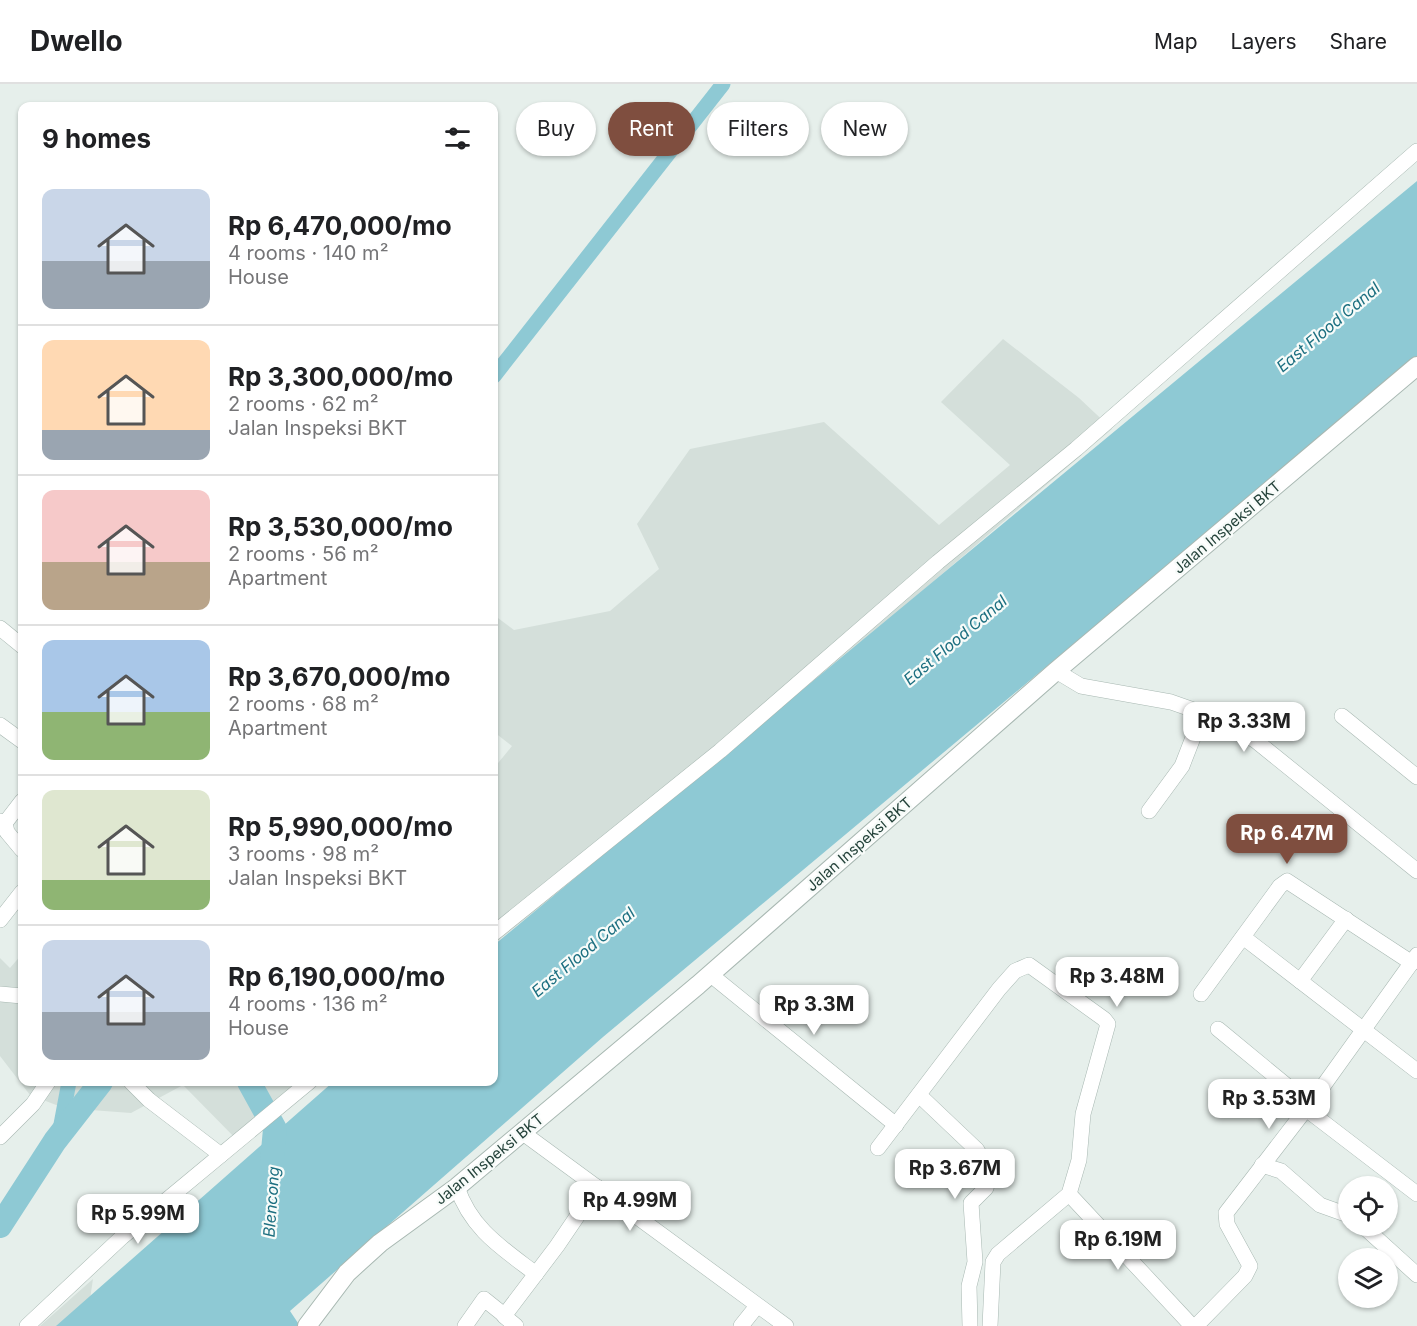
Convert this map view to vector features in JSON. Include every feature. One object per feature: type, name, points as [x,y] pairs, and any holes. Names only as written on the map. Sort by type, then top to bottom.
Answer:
[{"type":"street","points":[[498,930],[720,750],[938,562],[1076,449],[1417,151]]},
{"type":"street","name":"Jalan Inspeksi BKT","points":[[307,1326],[347,1273],[380,1243],[457,1187],[711,975],[1056,671],[1417,366]]},
{"type":"street","points":[[0,628],[18,643]]},
{"type":"street","points":[[1056,671],[1081,686],[1171,702],[1226,721],[1256,741],[1417,872]]},
{"type":"street","points":[[1149,811],[1182,766],[1203,712]]},
{"type":"street","points":[[1342,716],[1417,777]]},
{"type":"street","points":[[0,724],[18,738]]},
{"type":"street","points":[[18,805],[2,822],[18,845]]},
{"type":"street","points":[[1069,1194],[1194,1326],[1238,1284],[1250,1266],[1225,1216],[1414,959],[1287,881],[1280,886],[1201,994]]},
{"type":"street","points":[[0,920],[18,897]]},
{"type":"street","points":[[1300,981],[1346,919]]},
{"type":"street","points":[[1243,937],[1417,1071]]},
{"type":"street","points":[[878,1148],[999,989],[1016,971],[1029,965],[1104,1018],[1108,1024],[1083,1114],[1079,1160],[1069,1194],[998,1254],[993,1262],[990,1326]]},
{"type":"street","points":[[711,975],[896,1125]]},
{"type":"street","points":[[0,994],[18,996]]},
{"type":"street","points":[[1218,1029],[1307,1106],[1417,1194]]},
{"type":"street","points":[[0,1137],[33,1104],[45,1086]]},
{"type":"street","points":[[135,1086],[149,1100],[226,1151]]},
{"type":"street","points":[[27,1326],[122,1237],[304,1086]]},
{"type":"street","points":[[919,1095],[977,1150],[990,1174],[986,1188],[971,1203],[975,1262],[969,1286],[970,1326]]},
{"type":"street","points":[[523,1133],[786,1326]]},
{"type":"street","points":[[1262,1166],[1281,1171],[1320,1204],[1338,1211]]},
{"type":"street","points":[[457,1187],[463,1206],[475,1225],[536,1274]]},
{"type":"street","points":[[504,1315],[597,1187]]},
{"type":"street","points":[[1374,1236],[1417,1275]]},
{"type":"street","points":[[465,1326],[484,1299],[516,1326]]},
{"type":"street","points":[[741,1326],[757,1306]]},
{"type":"shaded area","points":[[1003,339],[1079,398],[1112,429],[716,767],[498,941],[498,763],[512,746],[498,735],[498,618],[514,630],[610,611],[659,569],[637,524],[690,449],[824,422],[939,525],[1010,465],[941,402]]},
{"type":"shaded area","points":[[0,958],[10,968],[18,959],[18,1079],[0,1056]]},
{"type":"shaded area","points":[[23,1086],[181,1086],[131,1113],[64,1108],[30,1095]]},
{"type":"shaded area","points":[[184,1086],[317,1086],[242,1145]]},
{"type":"shaded area","points":[[93,1279],[86,1326],[40,1326]]},
{"type":"water","name":"East Flood Canal","points":[[1417,181],[1417,357],[603,1037],[290,1311],[300,1326],[56,1326],[328,1086],[498,1086],[498,942]]},
{"type":"waterway","points":[[498,371],[723,84]]},
{"type":"waterway","points":[[59,1135],[68,1086]]},
{"type":"waterway","name":"Blencong","points":[[0,1226],[55,1141],[98,1086]]},
{"type":"waterway","name":"Blencong","points":[[251,1086],[275,1129],[272,1162]]}]
